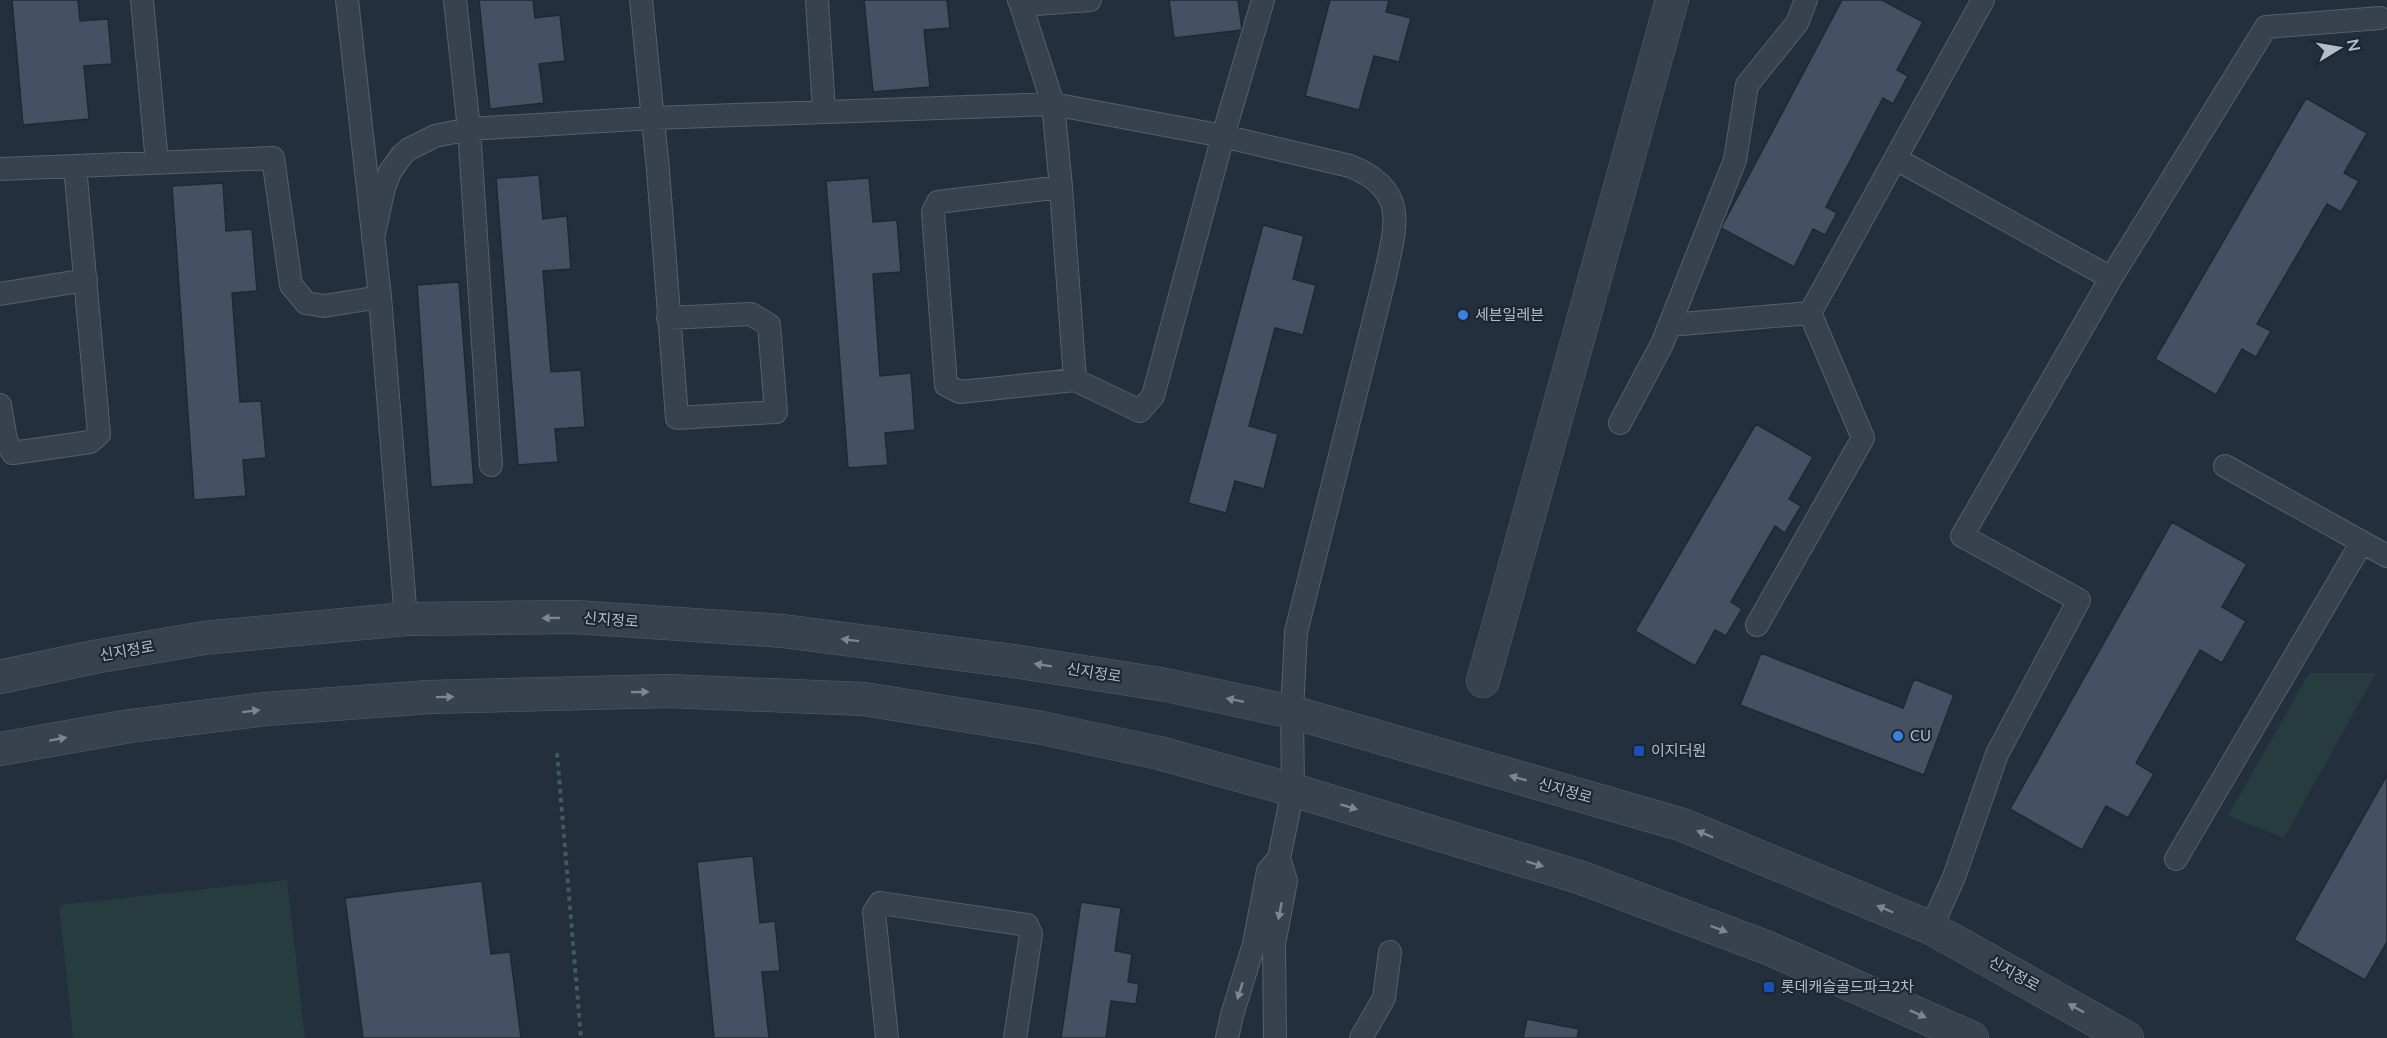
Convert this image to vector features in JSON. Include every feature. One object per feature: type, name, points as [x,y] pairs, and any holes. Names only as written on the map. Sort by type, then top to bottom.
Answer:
[{"type":"street","points":[[1483,681],[1672,0]]},
{"type":"street","name":"신지정로","points":[[0,678],[94,657],[204,638],[406,619],[576,617],[783,631],[1020,662],[1166,685],[1292,712],[1683,825],[1931,928],[2127,1038]]},
{"type":"street","points":[[0,749],[130,726],[266,709],[429,697],[668,691],[864,699],[1042,728],[1159,753],[1293,790],[1582,878],[1768,948],[1972,1038]]},
{"type":"lane","points":[[142,0],[157,163]]},
{"type":"lane","points":[[347,0],[380,297],[406,619]]},
{"type":"lane","points":[[455,0],[469,129],[491,465]]},
{"type":"lane","points":[[641,0],[653,118],[668,318],[677,418],[776,412],[769,325],[752,314],[668,318]]},
{"type":"lane","points":[[818,0],[824,111]]},
{"type":"lane","points":[[1075,380],[1053,104],[1020,3],[1090,0]]},
{"type":"lane","points":[[1061,187],[938,202],[933,212],[946,385],[960,392],[1075,380],[1140,411],[1153,396],[1223,136],[1263,0]]},
{"type":"lane","points":[[1620,423],[1662,344],[1735,160],[1747,85],[1797,23],[1806,0]]},
{"type":"lane","points":[[1810,314],[1983,0]]},
{"type":"lane","points":[[1931,928],[1954,876],[1997,754],[2079,600],[1962,536],[2111,278],[2266,27],[2385,16]]},
{"type":"lane","points":[[373,238],[384,188],[390,172],[402,155],[409,148],[435,136],[469,129],[653,118],[1053,104],[1223,136],[1350,166],[1369,174],[1392,202],[1396,224],[1296,632],[1292,712],[1293,790],[1279,858],[1286,881],[1274,944],[1275,1038]]},
{"type":"lane","points":[[0,169],[273,158],[291,285],[306,303],[324,306],[380,297]]},
{"type":"lane","points":[[1896,159],[2111,278]]},
{"type":"lane","points":[[0,405],[6,440],[13,453],[90,442],[99,434],[75,166]]},
{"type":"lane","points":[[0,294],[86,280]]},
{"type":"lane","points":[[1670,325],[1810,314]]},
{"type":"lane","points":[[1756,625],[1863,438],[1810,314]]},
{"type":"lane","points":[[2225,466],[2387,556]]},
{"type":"lane","points":[[2176,859],[2362,542]]},
{"type":"lane","points":[[1227,1038],[1254,944],[1268,871],[1279,858]]},
{"type":"lane","points":[[887,1038],[874,912],[880,903],[1027,925],[1031,934],[1014,1038]]},
{"type":"lane","points":[[1360,1038],[1384,998],[1390,952]]},
{"type":"path","points":[[557,753],[581,1038]]},
{"type":"green space","points":[[2309,673],[2376,673],[2284,838],[2228,816]]},
{"type":"green space","points":[[287,880],[305,1038],[73,1038],[59,905]]},
{"type":"building","points":[[12,0],[78,0],[80,21],[108,19],[112,64],[84,66],[89,119],[23,125]]},
{"type":"building","points":[[479,0],[533,0],[535,18],[560,15],[565,61],[539,64],[544,103],[490,109]]},
{"type":"building","points":[[864,0],[947,0],[950,28],[924,30],[930,87],[873,92]]},
{"type":"building","points":[[1169,0],[1238,0],[1242,30],[1174,38]]},
{"type":"building","points":[[1330,0],[1389,0],[1386,12],[1411,18],[1399,62],[1374,56],[1359,110],[1305,96]]},
{"type":"building","points":[[1842,0],[1882,0],[1923,22],[1897,70],[1908,76],[1893,104],[1883,98],[1826,207],[1837,213],[1825,235],[1813,229],[1794,267],[1721,228]]},
{"type":"building","points":[[2306,98],[2367,133],[2344,173],[2359,181],[2341,212],[2327,204],[2257,324],[2271,331],[2256,357],[2242,349],[2216,395],[2155,359]]},
{"type":"building","points":[[539,175],[543,219],[567,216],[571,269],[543,271],[551,372],[581,370],[585,427],[555,429],[558,462],[518,465],[496,178]]},
{"type":"building","points":[[869,178],[873,222],[897,220],[901,272],[873,274],[880,376],[911,373],[915,430],[885,433],[888,465],[848,468],[826,181]]},
{"type":"building","points":[[223,183],[226,231],[252,229],[257,291],[232,293],[240,402],[261,401],[266,458],[243,460],[246,496],[194,500],[172,186]]},
{"type":"building","points":[[1263,225],[1304,236],[1293,279],[1316,285],[1303,335],[1275,328],[1249,426],[1278,434],[1264,489],[1235,481],[1226,513],[1188,503]]},
{"type":"building","points":[[459,282],[474,484],[431,487],[417,285]]},
{"type":"building","points":[[1756,424],[1813,457],[1789,499],[1801,506],[1785,533],[1775,526],[1731,602],[1742,609],[1726,636],[1715,630],[1695,666],[1635,631]]},
{"type":"building","points":[[2172,522],[2247,564],[2222,607],[2246,621],[2222,663],[2200,650],[2136,763],[2154,774],[2128,818],[2106,806],[2082,850],[2010,809]]},
{"type":"building","points":[[1761,653],[1903,708],[1914,679],[1954,695],[1924,775],[1740,705]]},
{"type":"building","points":[[2387,775],[2387,942],[2365,980],[2294,940]]},
{"type":"building","points":[[753,856],[760,923],[775,921],[780,971],[762,972],[769,1038],[714,1038],[697,862]]},
{"type":"building","points":[[482,881],[491,954],[510,952],[521,1038],[363,1038],[345,898]]},
{"type":"building","points":[[1081,902],[1121,908],[1115,951],[1132,954],[1128,982],[1139,984],[1136,1004],[1111,1001],[1106,1038],[1061,1038]]},
{"type":"building","points":[[1527,1019],[1579,1029],[1577,1038],[1523,1038]]},
{"type":"place","name":"세븐일레븐","points":[[1463,315]]},
{"type":"place","name":"CU","points":[[1898,736]]},
{"type":"place","name":"이지더원","points":[[1639,751]]},
{"type":"place","name":"롯데캐슬골드파크2차","points":[[1769,987]]}]
